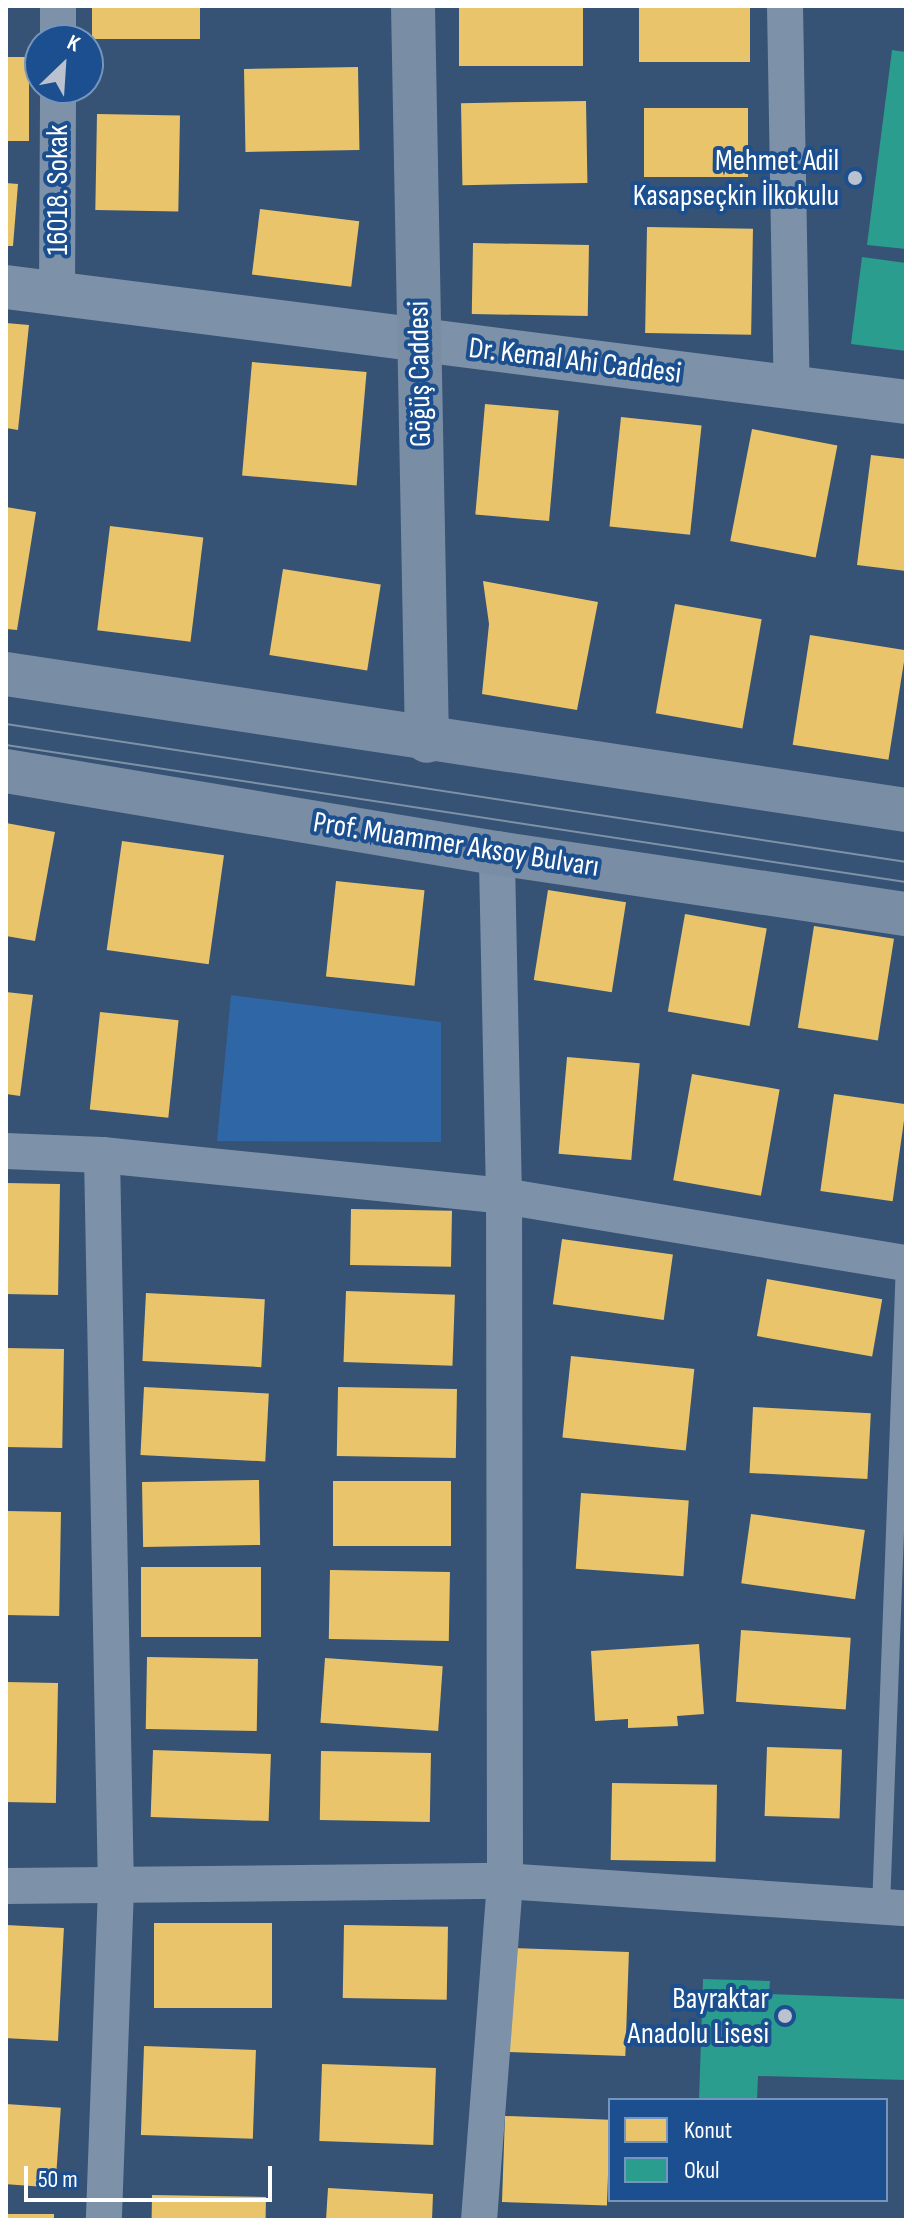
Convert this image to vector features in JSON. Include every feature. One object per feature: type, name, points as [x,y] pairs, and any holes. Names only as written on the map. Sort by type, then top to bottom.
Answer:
[{"type":"main road","name":"Göğüş Caddesi","points":[[413,6],[427,741]]},
{"type":"main road","points":[[6,674],[427,741],[906,810]]},
{"type":"main road","name":"Prof. Muammer Aksoy Bulvarı","points":[[6,771],[497,853],[906,914]]},
{"type":"street","points":[[785,6],[792,390]]},
{"type":"street","name":"16018. Sokak","points":[[57,292],[58,104]]},
{"type":"street","name":"Dr. Kemal Ahi Caddesi","points":[[6,287],[792,390],[906,402]]},
{"type":"street","points":[[479,2220],[505,1881],[504,1196],[497,853]]},
{"type":"street","points":[[6,1151],[102,1155],[504,1196],[905,1263]]},
{"type":"street","points":[[102,1155],[116,1888],[104,2220]]},
{"type":"street","points":[[6,1886],[116,1888],[505,1881],[894,1908]]},
{"type":"lane","points":[[894,1908],[905,1263]]},
{"type":"shaded area","points":[[231,995],[441,1022],[441,1142],[217,1141]]},
{"type":"building: Konut","points":[[92,6],[200,6],[200,39],[104,39],[104,24],[92,24]]},
{"type":"building: Konut","points":[[459,6],[583,6],[583,66],[459,66]]},
{"type":"building: Konut","points":[[639,6],[750,6],[750,62],[639,62]]},
{"type":"building: Konut","points":[[6,57],[24,57],[24,104],[29,104],[29,141],[6,141]]},
{"type":"building: Konut","points":[[358,67],[359,150],[245,152],[244,69]]},
{"type":"building: Konut","points":[[586,101],[587,183],[462,185],[461,103]]},
{"type":"building: Konut","points":[[644,108],[748,108],[748,177],[644,177]]},
{"type":"building: Konut","points":[[97,114],[180,115],[178,211],[95,210]]},
{"type":"building: Konut","points":[[6,183],[18,184],[13,246],[6,246]]},
{"type":"building: Konut","points":[[260,209],[359,221],[351,287],[252,275]]},
{"type":"building: Konut","points":[[647,227],[753,229],[751,335],[645,333]]},
{"type":"building: Konut","points":[[473,243],[589,245],[588,316],[472,314]]},
{"type":"building: Konut","points":[[6,323],[29,325],[18,430],[6,428]]},
{"type":"building: Konut","points":[[252,362],[367,372],[357,486],[242,476]]},
{"type":"building: Konut","points":[[485,404],[559,410],[549,521],[475,515]]},
{"type":"building: Konut","points":[[621,417],[702,425],[690,535],[610,526]]},
{"type":"building: Konut","points":[[752,429],[837,446],[816,558],[730,541]]},
{"type":"building: Konut","points":[[871,455],[906,459],[906,571],[857,565]]},
{"type":"building: Konut","points":[[6,507],[36,512],[17,630],[6,629]]},
{"type":"building: Konut","points":[[110,526],[203,537],[191,642],[97,630]]},
{"type":"building: Konut","points":[[283,569],[381,584],[367,670],[269,655]]},
{"type":"building: Konut","points":[[483,581],[598,602],[577,710],[482,694],[489,624]]},
{"type":"building: Konut","points":[[675,604],[762,619],[742,729],[656,713]]},
{"type":"building: Konut","points":[[810,635],[906,650],[888,760],[793,745]]},
{"type":"building: Konut","points":[[6,823],[55,832],[35,941],[6,936]]},
{"type":"building: Konut","points":[[122,841],[224,855],[209,964],[107,950]]},
{"type":"building: Konut","points":[[336,881],[425,890],[414,986],[326,976]]},
{"type":"building: Konut","points":[[548,890],[626,902],[612,992],[534,980]]},
{"type":"building: Konut","points":[[685,914],[767,928],[750,1026],[668,1011]]},
{"type":"building: Konut","points":[[814,926],[894,939],[878,1040],[798,1028]]},
{"type":"building: Konut","points":[[6,992],[33,995],[20,1096],[6,1094]]},
{"type":"building: Konut","points":[[100,1012],[179,1020],[168,1118],[90,1109]]},
{"type":"building: Konut","points":[[567,1057],[640,1063],[631,1160],[559,1154]]},
{"type":"building: Konut","points":[[692,1074],[780,1089],[761,1196],[673,1180]]},
{"type":"building: Konut","points":[[834,1094],[906,1104],[893,1201],[820,1191]]},
{"type":"building: Konut","points":[[6,1183],[60,1184],[58,1295],[6,1294]]},
{"type":"building: Konut","points":[[351,1209],[452,1211],[451,1267],[350,1265]]},
{"type":"building: Konut","points":[[562,1239],[673,1255],[664,1320],[553,1304]]},
{"type":"building: Konut","points":[[767,1279],[882,1299],[872,1356],[757,1336]]},
{"type":"building: Konut","points":[[346,1291],[455,1295],[452,1366],[344,1362]]},
{"type":"building: Konut","points":[[146,1293],[265,1299],[261,1367],[142,1361]]},
{"type":"building: Konut","points":[[6,1348],[64,1349],[62,1448],[6,1447]]},
{"type":"building: Konut","points":[[571,1356],[694,1369],[686,1451],[562,1438]]},
{"type":"building: Konut","points":[[144,1387],[269,1394],[265,1461],[140,1455]]},
{"type":"building: Konut","points":[[338,1387],[457,1389],[456,1458],[337,1456]]},
{"type":"building: Konut","points":[[753,1407],[871,1413],[867,1479],[750,1473]]},
{"type":"building: Konut","points":[[259,1480],[260,1545],[143,1547],[142,1482]]},
{"type":"building: Konut","points":[[333,1481],[451,1481],[451,1546],[333,1546]]},
{"type":"building: Konut","points":[[581,1493],[689,1501],[683,1576],[576,1569]]},
{"type":"building: Konut","points":[[6,1511],[61,1512],[59,1616],[6,1615]]},
{"type":"building: Konut","points":[[751,1514],[865,1530],[855,1599],[741,1583]]},
{"type":"building: Konut","points":[[141,1567],[261,1567],[261,1637],[141,1637]]},
{"type":"building: Konut","points":[[330,1570],[450,1572],[449,1641],[329,1639]]},
{"type":"building: Konut","points":[[741,1630],[851,1638],[846,1709],[736,1702]]},
{"type":"building: Konut","points":[[699,1644],[704,1714],[677,1716],[678,1726],[628,1728],[628,1719],[595,1721],[591,1651]]},
{"type":"building: Konut","points":[[147,1657],[258,1659],[257,1731],[146,1729]]},
{"type":"building: Konut","points":[[325,1658],[443,1666],[438,1731],[320,1723]]},
{"type":"building: Konut","points":[[6,1682],[58,1683],[56,1803],[6,1802]]},
{"type":"building: Konut","points":[[767,1747],[842,1750],[840,1819],[765,1816]]},
{"type":"building: Konut","points":[[153,1750],[271,1754],[269,1821],[151,1817]]},
{"type":"building: Konut","points":[[321,1751],[431,1753],[430,1822],[320,1820]]},
{"type":"building: Konut","points":[[612,1783],[717,1785],[716,1862],[611,1860]]},
{"type":"building: Konut","points":[[154,1923],[272,1923],[272,2008],[154,2008]]},
{"type":"building: Konut","points":[[6,1925],[64,1928],[58,2041],[6,2038]]},
{"type":"building: Konut","points":[[344,1925],[448,1927],[447,2000],[343,1998]]},
{"type":"building: Konut","points":[[512,1948],[629,1952],[625,2056],[508,2052]]},
{"type":"building: Konut","points":[[144,2046],[256,2050],[253,2139],[141,2135]]},
{"type":"building: Konut","points":[[322,2064],[436,2068],[433,2145],[319,2141]]},
{"type":"building: Konut","points":[[6,2104],[61,2108],[55,2188],[6,2184]]},
{"type":"building: Konut","points":[[505,2116],[608,2120],[607,2206],[502,2202]]},
{"type":"building: Konut","points":[[328,2188],[433,2194],[432,2220],[326,2220]]},
{"type":"building: Konut","points":[[152,2195],[266,2197],[266,2220],[152,2220]]},
{"type":"building: Konut","points":[[6,2214],[54,2214],[54,2220],[6,2220]]},
{"type":"building: Okul","points":[[892,50],[906,52],[906,249],[867,245]]},
{"type":"building: Okul","points":[[862,257],[906,263],[906,351],[851,344]]},
{"type":"building: Okul","points":[[703,1979],[770,1981],[769,1994],[906,1999],[906,2080],[758,2076],[757,2098],[699,2098]]},
{"type":"tram line","points":[[6,724],[906,862]]},
{"type":"tram line","points":[[6,745],[906,882]]},
{"type":"place","name":"Mehmet Adil Kasapseçkin İlkokulu","points":[[855,178]]},
{"type":"place","name":"Bayraktar Anadolu Lisesi","points":[[785,2016]]}]
